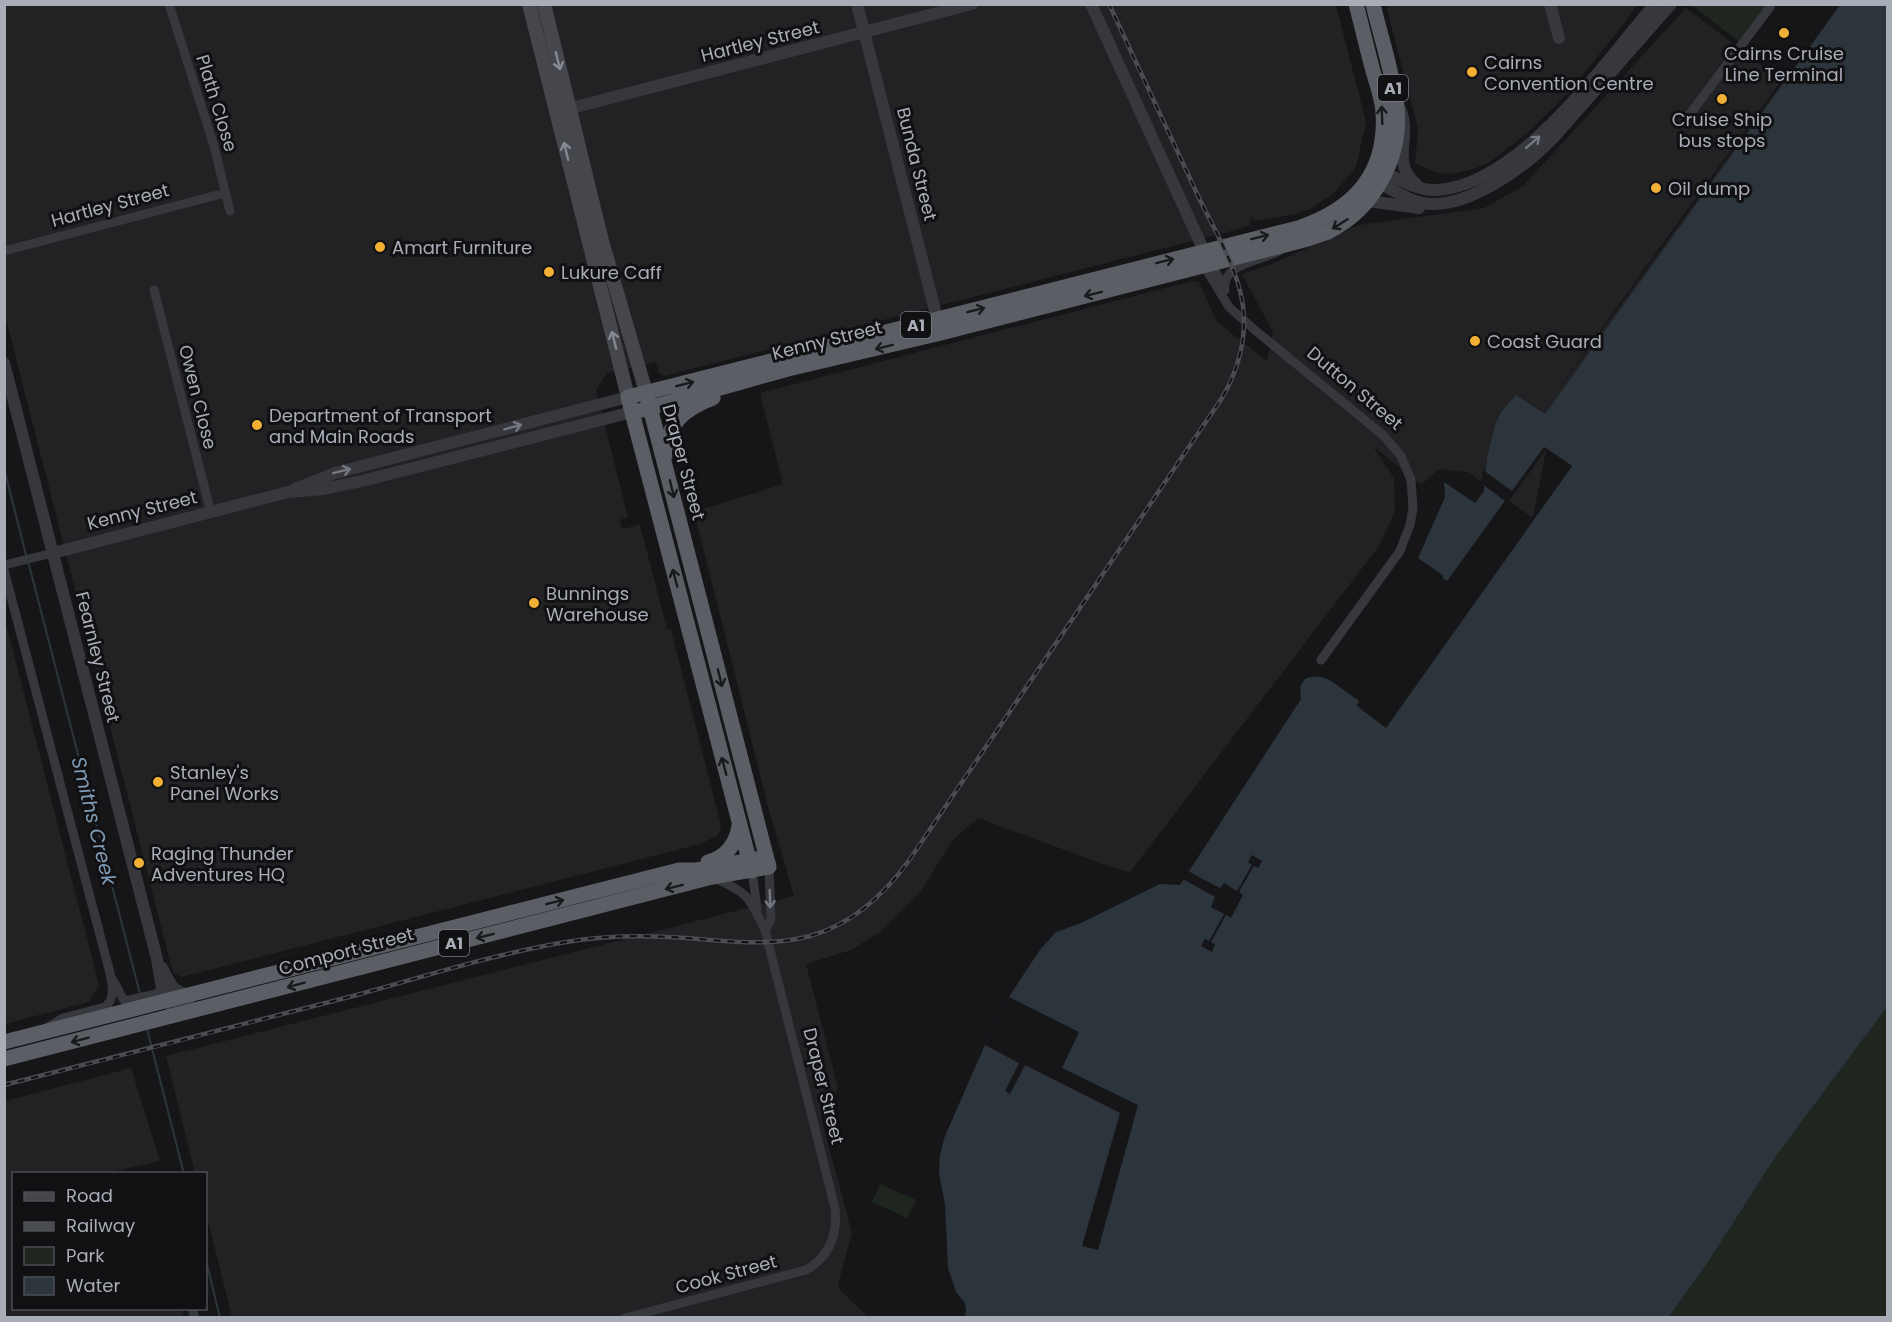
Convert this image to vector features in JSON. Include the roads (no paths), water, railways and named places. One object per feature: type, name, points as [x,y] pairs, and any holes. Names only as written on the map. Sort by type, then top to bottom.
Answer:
[{"type":"highway","name":"A1","points":[[1356,4],[1383,112],[1379,176]]},
{"type":"highway","name":"A1","points":[[1373,4],[1396,100],[1397,126],[1396,142],[1379,176]]},
{"type":"highway","name":"Kenny Street","points":[[1206,260],[1327,217],[1379,176]]},
{"type":"highway","name":"Kenny Street","points":[[632,412],[647,400],[1206,260],[1315,237],[1354,215],[1368,201],[1379,176]]},
{"type":"highway","name":"Kenny Street","points":[[628,397],[647,400],[789,369],[939,326]]},
{"type":"highway","points":[[665,462],[666,447],[672,429],[686,411],[789,369]]},
{"type":"highway","name":"Draper Street","points":[[628,397],[750,866]]},
{"type":"highway","name":"Draper Street","points":[[647,400],[665,462],[767,862]]},
{"type":"highway","points":[[679,870],[720,858],[732,846],[739,823]]},
{"type":"highway","name":"Comport Street","points":[[4,1059],[767,862]]},
{"type":"highway","name":"Comport Street","points":[[4,1042],[143,1002],[189,995],[679,870],[750,866]]},
{"type":"main road","name":"Draper Street","points":[[529,4],[563,110],[647,400]]},
{"type":"main road","name":"Draper Street","points":[[544,4],[563,110],[628,397]]},
{"type":"street","name":"Plath Close","points":[[169,4],[214,146],[230,211]]},
{"type":"street","name":"Bunda Street","points":[[857,4],[939,326]]},
{"type":"street","name":"Hartley Street","points":[[563,110],[972,4]]},
{"type":"street","name":"Dutton Street","points":[[1091,4],[1225,303],[1383,435],[1401,456],[1411,480],[1413,508],[1410,525],[1400,551],[1321,660]]},
{"type":"street","points":[[1550,4],[1559,38]]},
{"type":"street","points":[[1379,176],[1423,189],[1446,189],[1469,182],[1516,155],[1547,129],[1655,4]]},
{"type":"street","points":[[1368,201],[1426,209],[1443,207],[1497,182],[1531,159],[1554,137],[1671,4]]},
{"type":"street","points":[[1684,122],[1770,7]]},
{"type":"street","points":[[1396,100],[1405,124],[1402,166],[1412,180],[1423,189]]},
{"type":"street","points":[[1469,182],[1485,183],[1531,159]]},
{"type":"street","points":[[1379,176],[1419,203],[1442,203],[1463,198]]},
{"type":"street","points":[[1406,183],[1430,195],[1456,193],[1463,198]]},
{"type":"street","name":"Hartley Street","points":[[4,251],[225,193]]},
{"type":"street","points":[[1225,290],[1226,280],[1235,269],[1242,264],[1272,256],[1288,244]]},
{"type":"street","name":"Dutton Street","points":[[1206,260],[1240,317]]},
{"type":"street","name":"Owen Close","points":[[154,290],[211,513]]},
{"type":"street","name":"Fearnley Street","points":[[4,363],[157,959],[173,988],[178,993],[189,995]]},
{"type":"street","name":"Kenny Street","points":[[4,565],[211,513],[288,492],[335,473],[628,397]]},
{"type":"street","name":"Kenny Street","points":[[288,492],[324,489],[366,480],[632,412]]},
{"type":"street","points":[[4,570],[110,973],[112,994],[108,1005],[59,1020],[41,1033]]},
{"type":"street","name":"Draper Street","points":[[765,930],[771,918],[767,862]]},
{"type":"street","name":"Draper Street","points":[[750,866],[758,917]]},
{"type":"street","name":"Draper Street","points":[[712,877],[730,885],[752,902],[765,930],[835,1208],[836,1232],[828,1251]]},
{"type":"street","name":"Fearnley Street","points":[[143,1002],[157,959]]},
{"type":"street","points":[[110,973],[143,1002],[184,1008],[242,993],[262,994]]},
{"type":"street","name":"Cook Street","points":[[625,1317],[806,1270],[828,1251]]},
{"type":"water","points":[[1840,5],[1887,5],[1887,1007],[1776,1156],[1710,1259],[1668,1318],[964,1318],[965,1303],[956,1292],[948,1268],[945,1205],[939,1173],[940,1155],[945,1136],[985,1045],[1009,997],[1039,951],[1056,932],[1081,923],[1160,884],[1180,885],[1301,699],[1300,687],[1304,680],[1319,677],[1334,682],[1360,701],[1357,705],[1386,727],[1572,466],[1544,447],[1447,581],[1442,578],[1444,576],[1418,558],[1445,497],[1444,482],[1475,503],[1484,491],[1487,458],[1495,425],[1501,412],[1516,395],[1545,414]]},
{"type":"waterway","name":"Smiths Creek","points":[[4,468],[26,555]]},
{"type":"waterway","name":"Smiths Creek","points":[[28,561],[140,994]]},
{"type":"waterway","name":"Smiths Creek","points":[[147,1029],[183,1172]]},
{"type":"waterway","name":"Smiths Creek","points":[[207,1264],[220,1318]]},
{"type":"railway","points":[[4,1085],[353,996],[485,959],[566,942],[626,936],[748,942],[779,941],[810,936],[826,931],[854,916],[879,896],[910,859],[1222,398],[1233,376],[1240,354],[1244,318],[1236,278],[1109,4]]},
{"type":"place","name":"Cairns Cruise Line Terminal","points":[[1784,33]]},
{"type":"place","name":"Cairns Convention Centre","points":[[1472,72]]},
{"type":"place","name":"Cruise Ship bus stops","points":[[1722,99]]},
{"type":"place","name":"Oil dump","points":[[1656,188]]},
{"type":"place","name":"Amart Furniture","points":[[380,247]]},
{"type":"place","name":"Lukure Caff","points":[[549,272]]},
{"type":"place","name":"Coast Guard","points":[[1475,341]]},
{"type":"place","name":"Department of Transport and Main Roads","points":[[257,425]]},
{"type":"place","name":"Bunnings Warehouse","points":[[534,603]]},
{"type":"place","name":"Stanley's Panel Works","points":[[158,782]]},
{"type":"place","name":"Raging Thunder Adventures HQ","points":[[139,863]]}]
